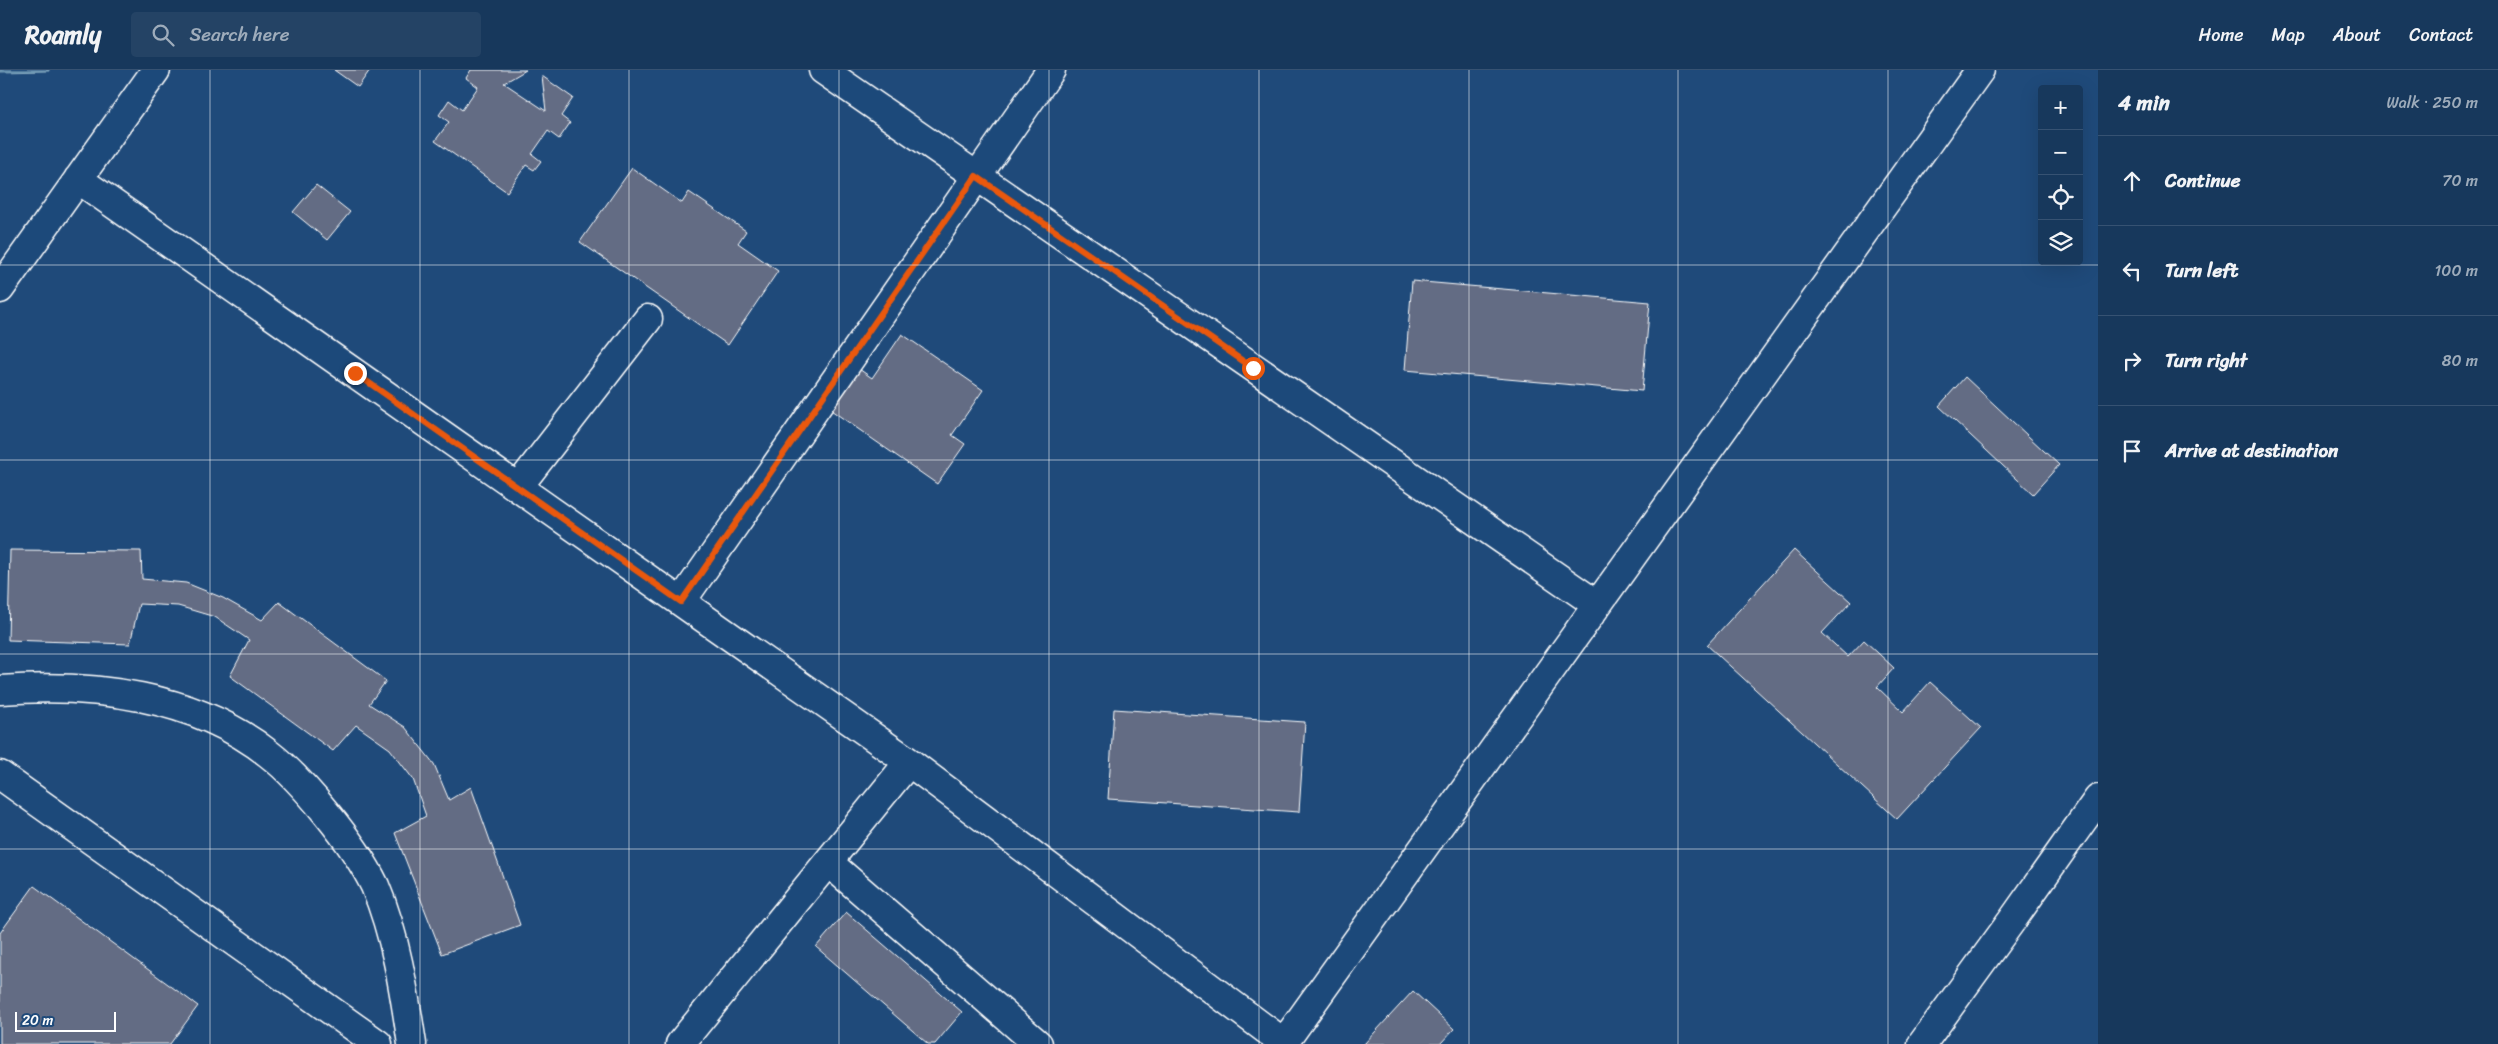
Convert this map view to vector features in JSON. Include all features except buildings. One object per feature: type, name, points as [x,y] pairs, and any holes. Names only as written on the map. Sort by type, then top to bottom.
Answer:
[{"type":"street","points":[[0,289],[156,70]]},
{"type":"street","points":[[823,70],[1596,604]]},
{"type":"street","points":[[681,602],[1051,70]]},
{"type":"street","points":[[78,179],[909,762],[1283,1043],[1980,70]]},
{"type":"street","points":[[518,488],[648,319]]},
{"type":"street","points":[[0,690],[60,688],[109,691],[147,698],[220,723],[270,755],[295,778],[341,831],[374,885],[387,918],[403,986],[412,1044]]},
{"type":"street","points":[[680,1044],[909,762]]},
{"type":"street","points":[[0,775],[378,1044]]},
{"type":"street","points":[[1922,1044],[2014,919],[2098,798]]},
{"type":"street","points":[[828,862],[1038,1044]]},
{"type":"water","points":[[0,70],[49,70],[49,71],[0,72]]},
{"type":"route","points":[[355,373],[681,602],[976,176],[1253,368]]}]
